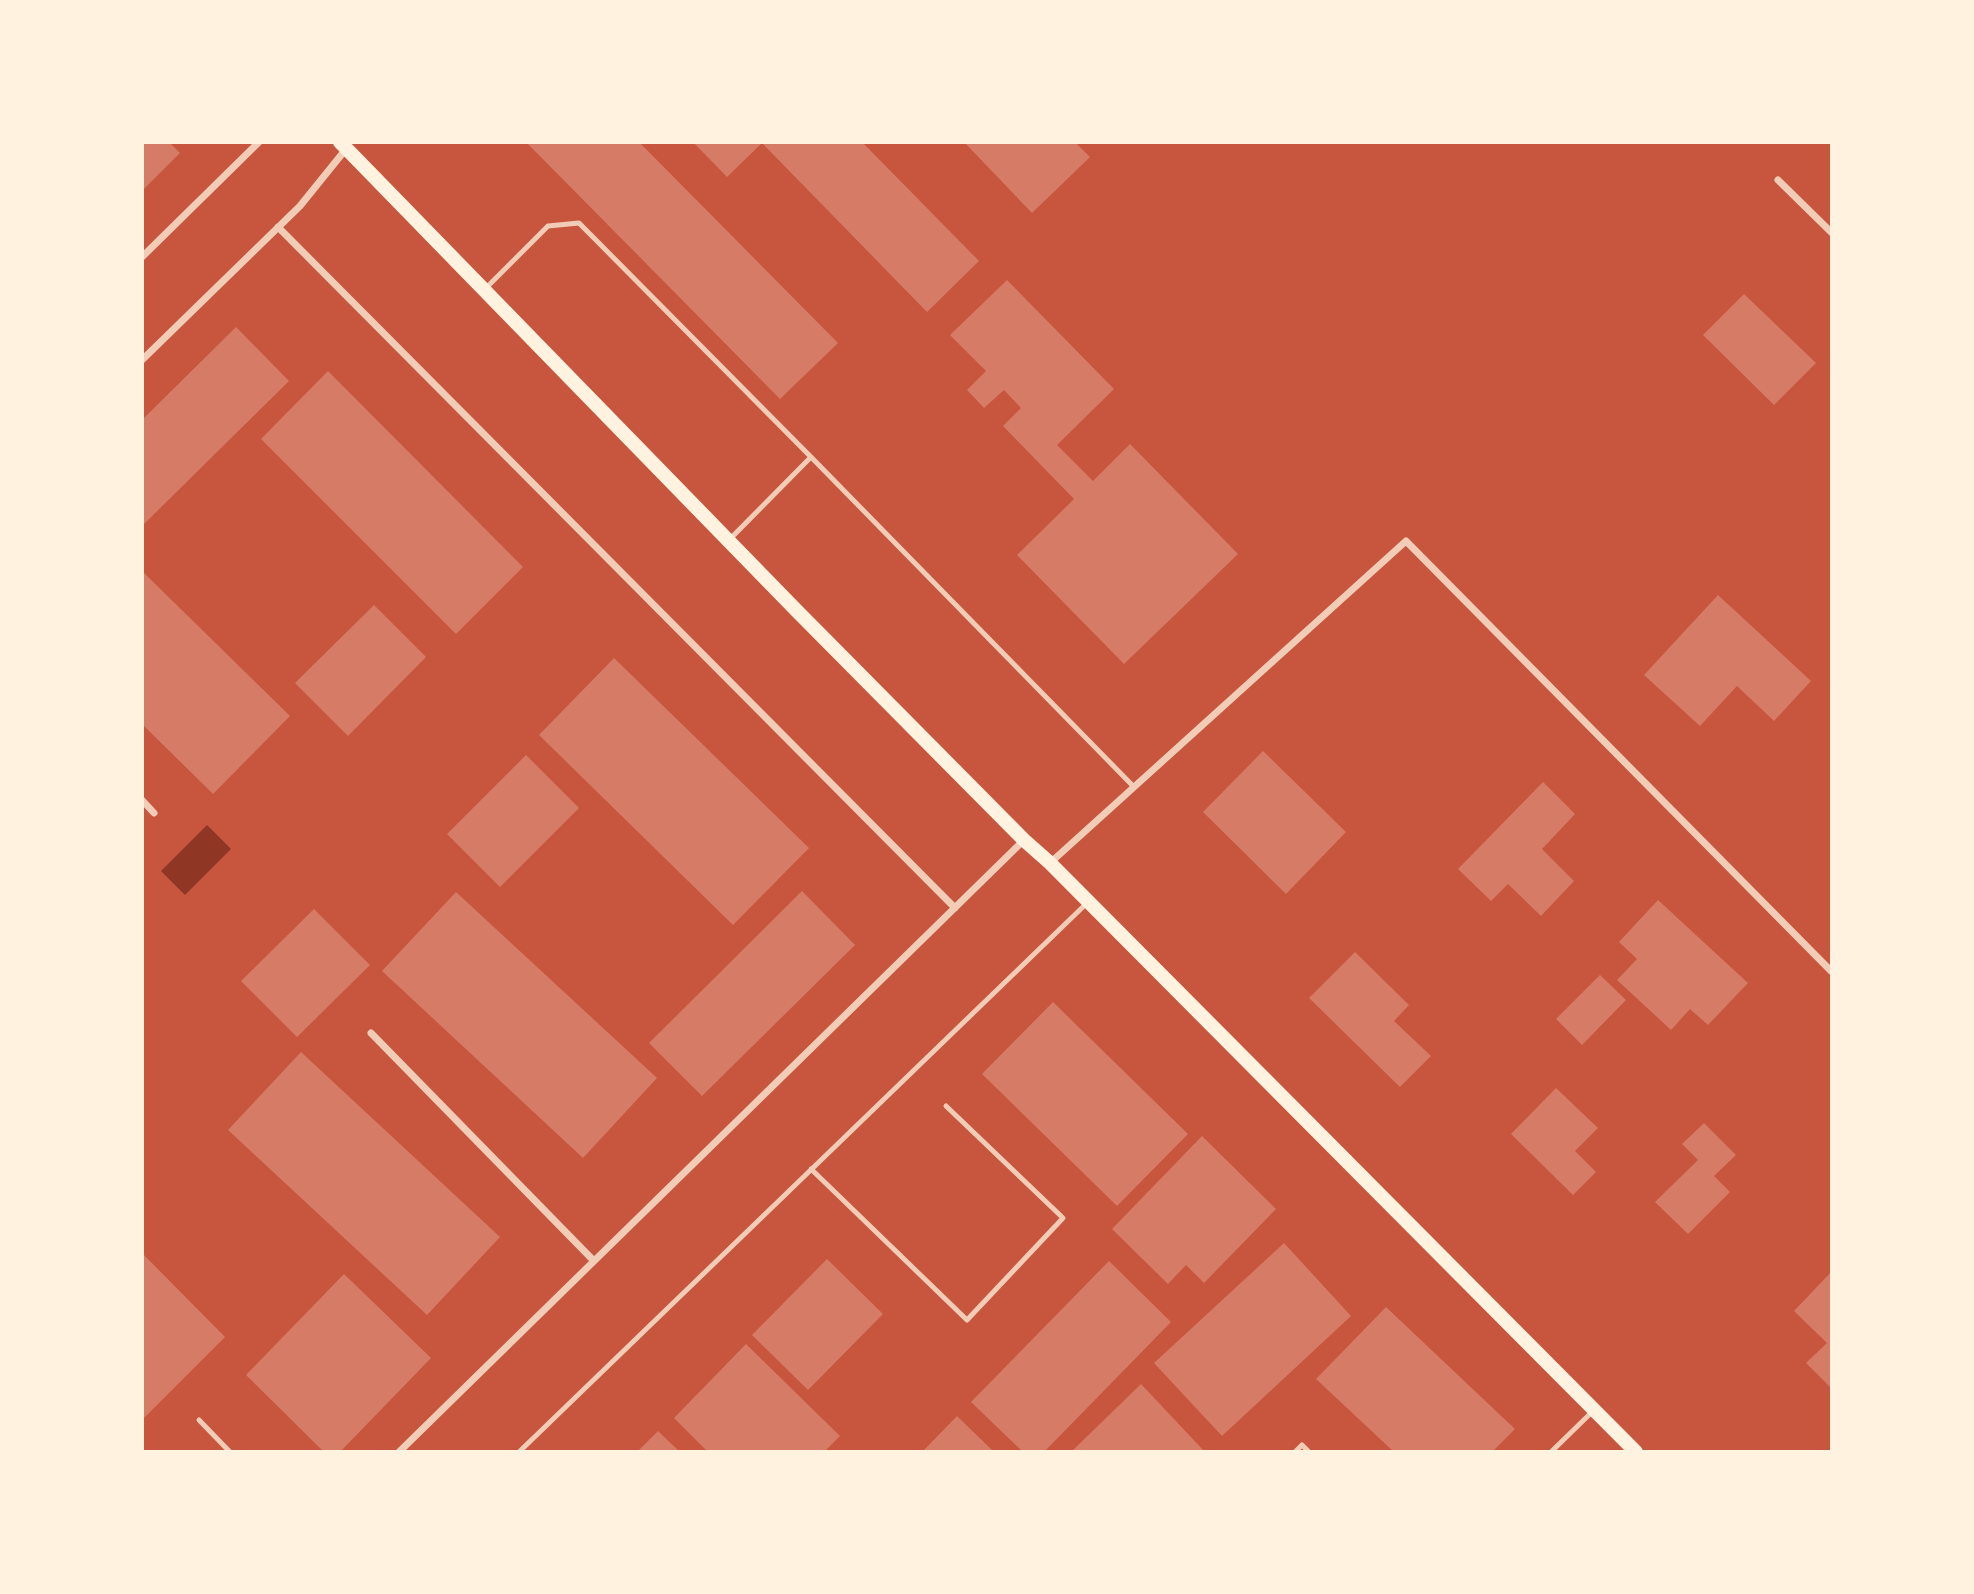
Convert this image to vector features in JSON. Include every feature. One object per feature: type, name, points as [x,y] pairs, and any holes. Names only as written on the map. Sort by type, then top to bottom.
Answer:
[{"type":"main road","points":[[343,145],[728,541],[1636,1452]]},
{"type":"street","points":[[142,257],[259,142]]},
{"type":"street","points":[[142,360],[300,206],[343,145]]},
{"type":"street","points":[[1778,180],[1832,233]]},
{"type":"street","points":[[278,227],[956,908]]},
{"type":"street","points":[[1050,863],[1406,541],[1832,972]]},
{"type":"street","points":[[142,800],[154,813]]},
{"type":"street","points":[[400,1452],[1024,840]]},
{"type":"street","points":[[371,1033],[594,1261]]},
{"type":"lane","points":[[484,290],[548,226],[579,223],[1134,788]]},
{"type":"lane","points":[[728,541],[811,457]]},
{"type":"lane","points":[[519,1452],[1088,902]]},
{"type":"lane","points":[[811,1169],[967,1320],[1063,1218],[946,1106]]},
{"type":"lane","points":[[1551,1452],[1594,1410]]},
{"type":"lane","points":[[199,1420],[230,1452]]},
{"type":"lane","points":[[1295,1452],[1302,1445],[1309,1452]]},
{"type":"shaded area","points":[[207,825],[231,849],[185,895],[161,871]]},
{"type":"building","points":[[142,142],[169,142],[180,153],[142,191]]},
{"type":"building","points":[[526,142],[639,142],[838,343],[780,399]]},
{"type":"building","points":[[693,142],[862,142],[979,261],[927,312],[762,143],[727,177]]},
{"type":"building","points":[[964,142],[1075,142],[1090,157],[1032,213]]},
{"type":"building","points":[[1007,280],[1114,389],[1057,445],[1093,481],[1130,444],[1238,554],[1124,664],[1017,555],[1074,499],[1003,426],[1021,408],[1004,390],[984,408],[967,390],[986,371],[950,335]]},
{"type":"building","points":[[1744,294],[1816,363],[1774,405],[1703,335]]},
{"type":"building","points":[[236,327],[289,381],[142,526],[142,420]]},
{"type":"building","points":[[328,371],[523,567],[456,634],[261,439]]},
{"type":"building","points":[[142,571],[290,716],[213,794],[142,724]]},
{"type":"building","points":[[1718,595],[1811,681],[1774,721],[1737,686],[1700,726],[1644,675]]},
{"type":"building","points":[[374,605],[426,657],[348,736],[295,683]]},
{"type":"building","points":[[614,658],[809,848],[733,925],[539,735]]},
{"type":"building","points":[[1263,751],[1346,832],[1286,894],[1203,812]]},
{"type":"building","points":[[526,755],[579,808],[500,887],[447,834]]},
{"type":"building","points":[[1543,782],[1575,814],[1542,849],[1574,881],[1541,916],[1508,884],[1491,901],[1458,869]]},
{"type":"building","points":[[802,891],[855,945],[702,1096],[649,1043]]},
{"type":"building","points":[[456,892],[657,1078],[583,1158],[382,971]]},
{"type":"building","points":[[1658,900],[1748,983],[1708,1025],[1690,1009],[1671,1030],[1617,980],[1637,959],[1619,942]]},
{"type":"building","points":[[314,909],[370,965],[297,1037],[241,981]]},
{"type":"building","points":[[1355,952],[1409,1005],[1394,1021],[1431,1056],[1400,1087],[1309,998]]},
{"type":"building","points":[[1600,975],[1626,1000],[1582,1045],[1556,1019]]},
{"type":"building","points":[[1053,1002],[1188,1134],[1117,1206],[982,1074]]},
{"type":"building","points":[[301,1052],[500,1237],[427,1315],[228,1130]]},
{"type":"building","points":[[1556,1088],[1598,1128],[1575,1151],[1596,1172],[1573,1195],[1511,1134]]},
{"type":"building","points":[[1704,1123],[1736,1155],[1714,1176],[1730,1192],[1688,1234],[1655,1202],[1698,1160],[1682,1144]]},
{"type":"building","points":[[1202,1136],[1276,1209],[1204,1283],[1186,1265],[1168,1284],[1112,1229]]},
{"type":"building","points":[[1284,1243],[1351,1316],[1222,1436],[1154,1363]]},
{"type":"building","points":[[142,1253],[225,1337],[142,1420]]},
{"type":"building","points":[[827,1259],[883,1314],[808,1390],[752,1335]]},
{"type":"building","points":[[1109,1261],[1171,1322],[1044,1452],[1023,1452],[971,1402]]},
{"type":"building","points":[[1832,1271],[1832,1389],[1806,1363],[1827,1343],[1794,1311]]},
{"type":"building","points":[[344,1274],[431,1358],[340,1452],[324,1452],[246,1375]]},
{"type":"building","points":[[1386,1307],[1515,1429],[1492,1452],[1394,1452],[1316,1379]]},
{"type":"building","points":[[746,1344],[840,1436],[824,1452],[708,1452],[674,1418]]},
{"type":"building","points":[[1141,1384],[1205,1452],[1071,1452]]},
{"type":"building","points":[[957,1416],[994,1452],[922,1452]]},
{"type":"building","points":[[658,1431],[680,1452],[637,1452]]}]
